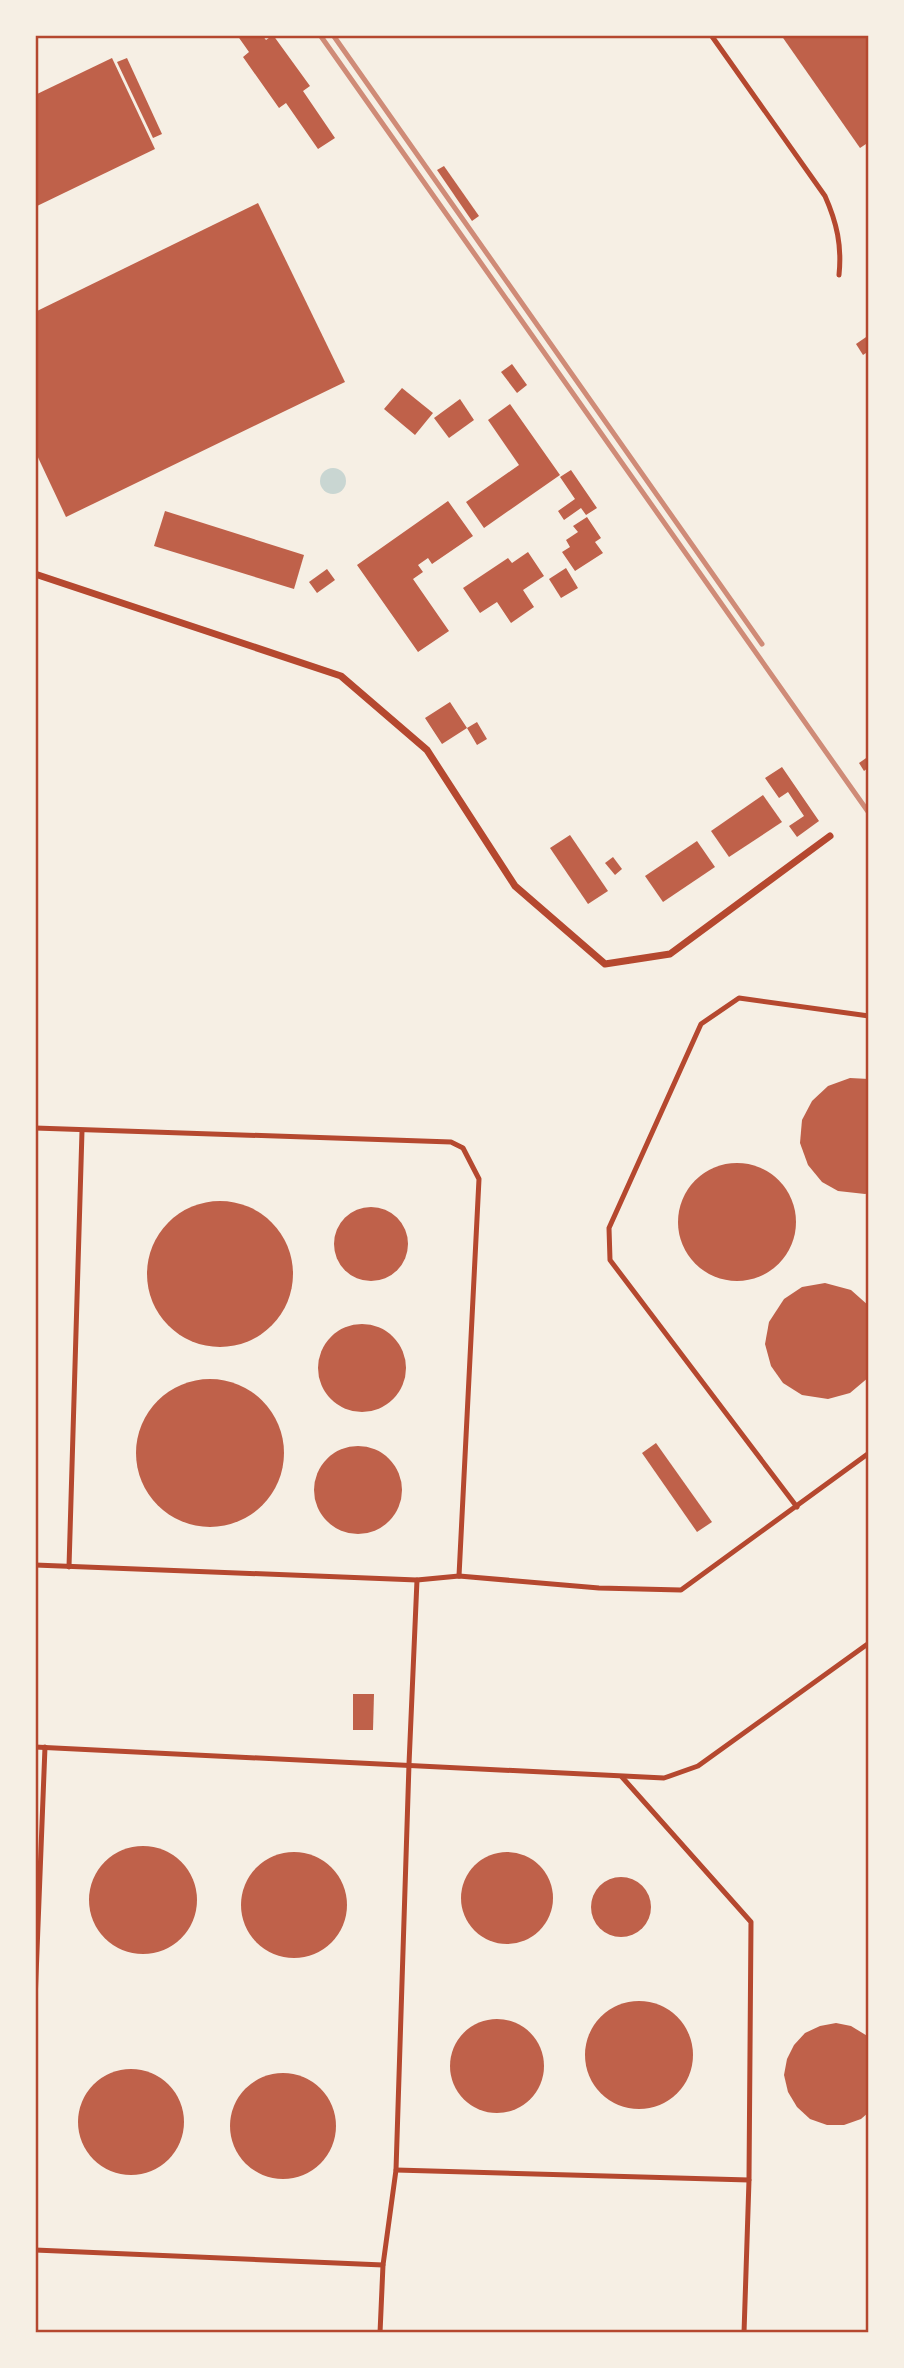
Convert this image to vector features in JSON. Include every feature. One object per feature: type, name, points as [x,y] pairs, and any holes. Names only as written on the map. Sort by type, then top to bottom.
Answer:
[{"type":"street","points":[[35,574],[341,676],[427,750],[515,886],[605,964],[670,954],[830,836]]},
{"type":"lane","points":[[711,35],[825,196],[839,236],[839,275]]},
{"type":"lane","points":[[797,1507],[610,1260],[609,1228],[701,1024],[739,998],[869,1016]]},
{"type":"lane","points":[[35,1128],[451,1142],[463,1148],[479,1179],[459,1576]]},
{"type":"lane","points":[[69,1567],[82,1131]]},
{"type":"lane","points":[[35,1565],[417,1580],[459,1576],[599,1588],[681,1590],[869,1453]]},
{"type":"lane","points":[[380,2333],[383,2264],[396,2170],[417,1580]]},
{"type":"lane","points":[[35,1747],[664,1778],[698,1766],[869,1643]]},
{"type":"lane","points":[[35,2002],[45,1747]]},
{"type":"lane","points":[[622,1777],[751,1922],[749,2180],[744,2333]]},
{"type":"lane","points":[[396,2170],[749,2180]]},
{"type":"lane","points":[[35,2250],[383,2264]]},
{"type":"shaded area","points":[[333,468],[342,472],[346,481],[342,490],[333,494],[324,490],[320,481],[324,472]]},
{"type":"building","points":[[237,35],[262,35],[266,40],[273,35],[310,86],[303,91],[335,138],[318,149],[286,103],[279,108],[243,57],[249,52]]},
{"type":"building","points":[[781,35],[869,35],[869,142],[860,148]]},
{"type":"building","points":[[112,58],[155,149],[35,207],[35,95]]},
{"type":"building","points":[[127,58],[162,134],[153,138],[117,62]]},
{"type":"building","points":[[444,166],[479,216],[472,221],[437,170]]},
{"type":"building","points":[[258,203],[345,382],[66,517],[35,451],[35,312]]},
{"type":"building","points":[[869,335],[869,351],[863,355],[856,344]]},
{"type":"building","points":[[512,364],[527,385],[517,393],[501,372]]},
{"type":"building","points":[[402,388],[433,413],[415,435],[384,409]]},
{"type":"building","points":[[460,399],[474,420],[449,438],[434,418]]},
{"type":"building","points":[[510,404],[560,475],[484,528],[466,502],[519,465],[488,420]]},
{"type":"building","points":[[571,470],[597,508],[586,515],[581,508],[564,520],[558,511],[575,499],[560,477]]},
{"type":"building","points":[[448,501],[473,536],[432,564],[428,558],[418,565],[423,572],[413,579],[449,631],[418,652],[357,565]]},
{"type":"building","points":[[165,511],[304,555],[294,589],[154,546]]},
{"type":"building","points":[[587,517],[601,538],[595,542],[603,553],[575,571],[562,552],[570,547],[566,540],[578,532],[573,526]]},
{"type":"building","points":[[528,552],[544,576],[523,590],[534,607],[511,623],[497,602],[480,613],[463,588],[508,558],[512,563]]},
{"type":"building","points":[[566,568],[578,588],[561,598],[549,579]]},
{"type":"building","points":[[327,569],[335,580],[317,593],[309,582]]},
{"type":"building","points":[[450,702],[467,728],[442,744],[425,718]]},
{"type":"building","points":[[477,722],[487,739],[477,745],[467,728]]},
{"type":"building","points":[[869,756],[869,767],[864,771],[859,763]]},
{"type":"building","points":[[782,767],[819,821],[797,837],[789,826],[804,816],[788,792],[779,798],[765,778]]},
{"type":"building","points":[[763,795],[782,822],[729,857],[711,831]]},
{"type":"building","points":[[570,835],[608,891],[588,904],[550,848]]},
{"type":"building","points":[[697,841],[715,867],[663,902],[645,876]]},
{"type":"building","points":[[613,857],[622,869],[615,875],[605,863]]},
{"type":"building","points":[[850,1078],[869,1079],[869,1193],[865,1194],[838,1191],[822,1182],[808,1165],[800,1143],[802,1120],[812,1101],[828,1086]]},
{"type":"building","points":[[737,1163],[759,1168],[779,1180],[791,1200],[796,1222],[791,1244],[779,1264],[759,1276],[737,1281],[715,1276],[695,1264],[683,1244],[678,1222],[683,1200],[695,1180],[715,1168]]},
{"type":"building","points":[[220,1201],[248,1207],[271,1223],[287,1246],[293,1274],[287,1302],[271,1325],[248,1341],[220,1347],[192,1341],[169,1325],[153,1302],[147,1274],[153,1246],[169,1223],[192,1207]]},
{"type":"building","points":[[364,1207],[378,1207],[392,1213],[402,1223],[408,1244],[406,1258],[392,1275],[378,1281],[364,1281],[350,1275],[340,1265],[334,1251],[334,1237],[340,1223],[350,1213]]},
{"type":"building","points":[[825,1283],[851,1290],[869,1306],[869,1377],[850,1393],[828,1399],[802,1395],[783,1383],[771,1366],[765,1344],[769,1322],[784,1299],[802,1287]]},
{"type":"building","points":[[362,1324],[379,1328],[393,1337],[402,1351],[406,1368],[402,1385],[393,1399],[379,1408],[362,1412],[345,1408],[331,1399],[322,1385],[318,1368],[322,1351],[331,1337],[345,1328]]},
{"type":"building","points":[[210,1379],[238,1385],[262,1401],[278,1425],[284,1453],[278,1481],[262,1505],[238,1521],[210,1527],[182,1521],[158,1505],[142,1481],[136,1453],[142,1425],[158,1401],[182,1385]]},
{"type":"building","points":[[656,1443],[712,1522],[697,1532],[642,1453]]},
{"type":"building","points":[[358,1446],[375,1449],[389,1459],[399,1473],[402,1490],[399,1507],[389,1521],[375,1531],[358,1534],[341,1531],[327,1521],[317,1507],[314,1490],[317,1473],[327,1459],[341,1449]]},
{"type":"building","points":[[353,1694],[374,1694],[373,1730],[353,1730]]},
{"type":"building","points":[[143,1846],[164,1850],[181,1862],[193,1879],[197,1900],[193,1921],[181,1938],[164,1950],[143,1954],[122,1950],[105,1938],[93,1921],[89,1900],[93,1879],[105,1862],[122,1850]]},
{"type":"building","points":[[294,1852],[314,1856],[331,1868],[343,1885],[347,1905],[343,1925],[331,1942],[314,1954],[294,1958],[274,1954],[257,1942],[245,1925],[241,1905],[245,1885],[257,1868],[274,1856]]},
{"type":"building","points":[[507,1852],[525,1855],[540,1865],[550,1880],[553,1898],[550,1916],[540,1931],[525,1941],[507,1944],[489,1941],[474,1931],[464,1916],[461,1898],[464,1880],[474,1865],[489,1855]]},
{"type":"building","points":[[615,1877],[627,1877],[646,1890],[651,1907],[649,1919],[638,1932],[627,1937],[615,1937],[596,1924],[591,1913],[591,1901],[604,1882]]},
{"type":"building","points":[[639,2001],[660,2005],[677,2017],[689,2034],[693,2055],[689,2076],[677,2093],[660,2105],[639,2109],[618,2105],[601,2093],[589,2076],[585,2055],[589,2034],[601,2017],[618,2005]]},
{"type":"building","points":[[497,2019],[515,2023],[530,2033],[540,2048],[544,2066],[540,2084],[530,2099],[515,2109],[497,2113],[479,2109],[464,2099],[454,2084],[450,2066],[454,2048],[464,2033],[479,2023]]},
{"type":"building","points":[[836,2023],[851,2026],[869,2037],[869,2112],[861,2119],[844,2125],[827,2125],[810,2119],[797,2107],[788,2092],[784,2075],[787,2059],[794,2045],[805,2033]]},
{"type":"building","points":[[131,2069],[151,2073],[168,2085],[180,2102],[184,2122],[180,2142],[168,2159],[151,2171],[131,2175],[111,2171],[94,2159],[82,2142],[78,2122],[82,2102],[94,2085],[111,2073]]},
{"type":"building","points":[[283,2073],[303,2077],[321,2088],[332,2106],[336,2126],[332,2146],[321,2164],[303,2175],[283,2179],[263,2175],[245,2164],[234,2146],[230,2126],[234,2106],[245,2088],[263,2077]]},
{"type":"railway","points":[[320,35],[869,813]]},
{"type":"railway","points":[[333,35],[762,644]]}]
